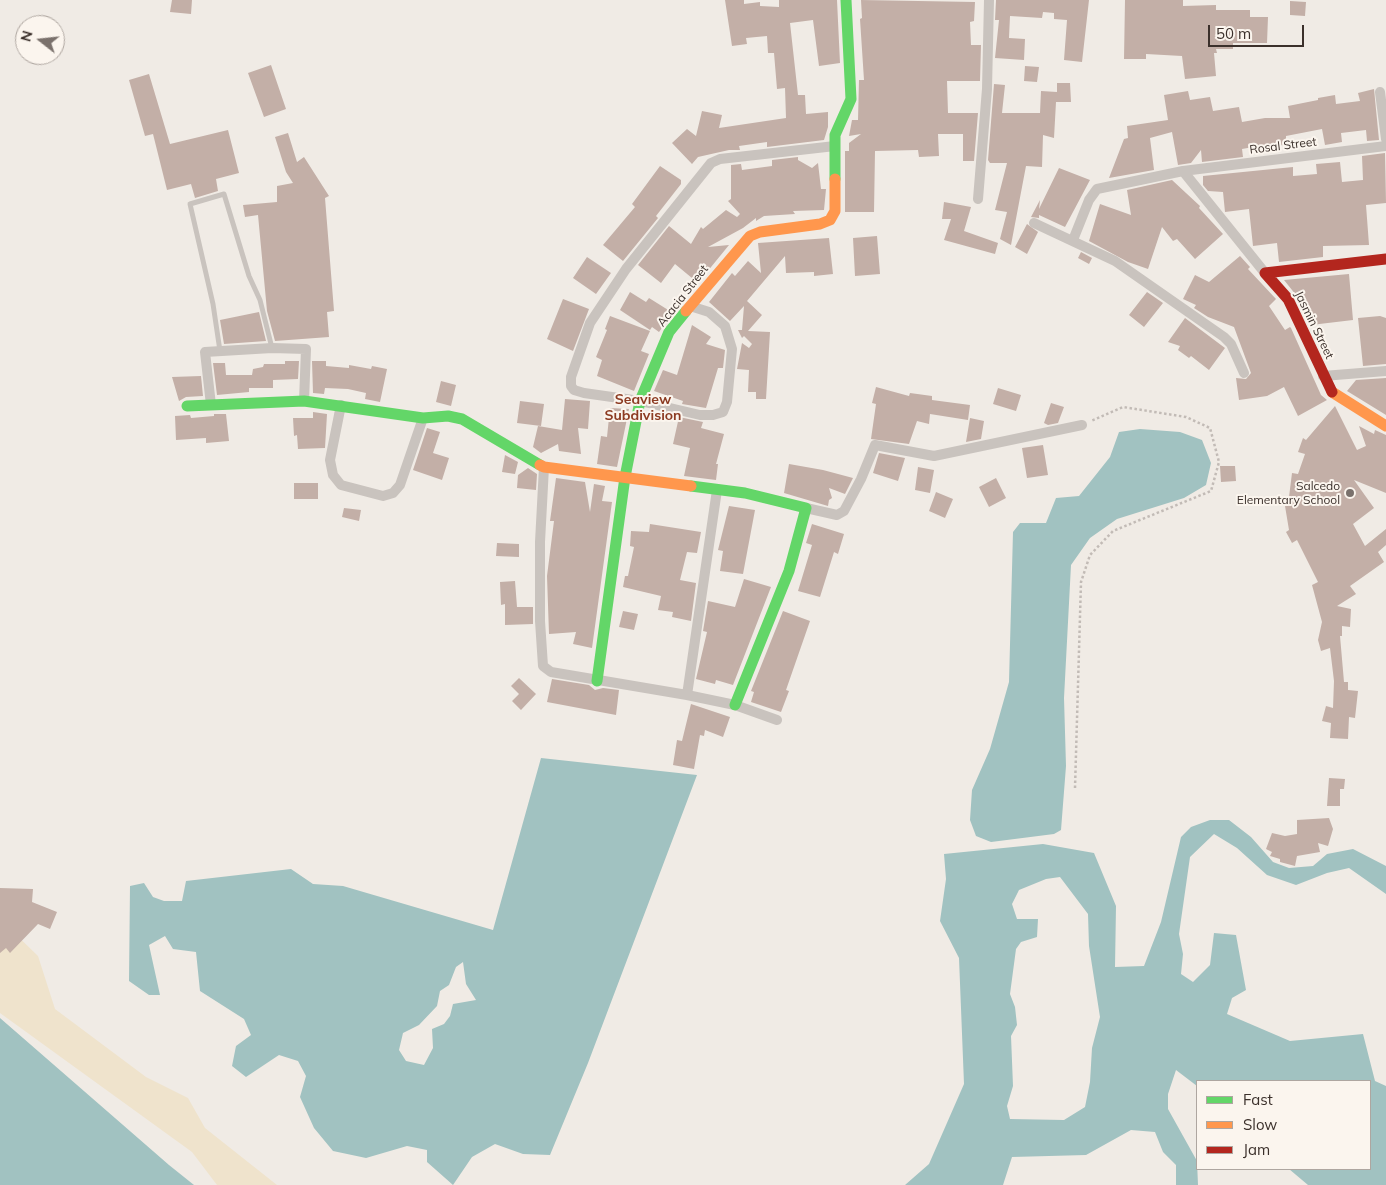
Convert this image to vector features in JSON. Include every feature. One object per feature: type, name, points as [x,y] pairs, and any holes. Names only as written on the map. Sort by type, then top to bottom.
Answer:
[{"type":"street","name":"Acacia Street","points":[[597,681],[625,477],[640,401],[669,332],[750,236],[760,232],[820,224],[830,220],[835,211],[835,135],[851,99],[846,0]]},
{"type":"street","points":[[978,200],[987,89],[988,0]]},
{"type":"street","points":[[1380,92],[1386,139]]},
{"type":"street","points":[[690,306],[709,312],[725,326],[732,349],[727,402],[723,412],[713,415],[700,415],[640,401],[584,393],[574,390],[570,386],[571,376],[590,324],[626,269],[711,163],[720,159],[835,146]]},
{"type":"street","name":"Rosal Street","points":[[1073,240],[1089,200],[1097,188],[1183,171],[1386,146]]},
{"type":"street","points":[[1183,171],[1264,273],[1386,259]]},
{"type":"street","points":[[1034,223],[1073,240],[1115,262],[1228,340],[1244,373]]},
{"type":"street","name":"Jasmin Street","points":[[1264,273],[1288,299],[1330,391],[1386,426]]},
{"type":"street","points":[[211,405],[205,352],[272,348],[306,349],[304,401]]},
{"type":"street","points":[[1323,376],[1386,371]]},
{"type":"street","points":[[187,406],[304,401],[423,418],[448,416],[462,420],[544,467],[745,493],[837,515],[844,511],[862,479],[875,445],[934,456],[1082,425]]},
{"type":"street","points":[[341,406],[330,460],[333,475],[342,485],[383,496],[393,493],[400,485],[423,418]]},
{"type":"street","points":[[544,467],[540,552],[540,621],[543,666],[551,672],[687,695],[735,706],[777,720]]},
{"type":"street","points":[[687,695],[717,490]]},
{"type":"street","points":[[735,706],[789,571],[806,508]]},
{"type":"lane","points":[[220,351],[213,304],[190,204],[224,194],[249,276],[260,300],[272,348]]},
{"type":"path","points":[[1075,788],[1082,582],[1090,555],[1113,531],[1211,491],[1219,462],[1210,428],[1186,417],[1123,407],[1082,425]]},
{"type":"sand","points":[[0,919],[38,956],[55,1009],[146,1077],[188,1098],[205,1128],[277,1185],[217,1185],[192,1152],[0,1013]]},
{"type":"water","points":[[1140,429],[1180,432],[1202,440],[1211,463],[1206,485],[1184,498],[1117,519],[1090,538],[1071,565],[1064,698],[1066,766],[1061,830],[1054,834],[991,842],[976,836],[970,820],[972,790],[990,749],[1009,682],[1013,532],[1020,523],[1046,523],[1056,498],[1079,496],[1110,457],[1119,432]]},
{"type":"water","points":[[541,758],[697,775],[588,1063],[550,1155],[523,1154],[495,1144],[472,1157],[453,1185],[427,1162],[427,1150],[407,1146],[366,1158],[333,1151],[314,1128],[300,1097],[306,1076],[298,1061],[279,1055],[246,1077],[232,1066],[236,1046],[251,1035],[244,1019],[200,991],[196,952],[173,949],[165,936],[149,945],[160,995],[149,995],[129,981],[130,886],[144,883],[153,897],[164,901],[182,901],[186,881],[291,869],[313,884],[343,886],[493,930]],"holes":[[[463,962],[466,984],[476,1000],[453,1004],[450,1016],[444,1024],[432,1029],[433,1048],[424,1065],[406,1061],[399,1050],[403,1033],[419,1025],[437,1006],[440,991],[449,985],[456,967]]]},
{"type":"water","points":[[1210,820],[1229,820],[1251,837],[1273,862],[1289,868],[1313,866],[1327,854],[1353,849],[1386,866],[1386,894],[1349,868],[1327,873],[1296,885],[1267,875],[1237,848],[1214,834],[1190,857],[1179,934],[1183,954],[1181,974],[1193,982],[1210,965],[1214,933],[1236,935],[1246,990],[1232,998],[1227,1014],[1290,1041],[1363,1034],[1375,1081],[1386,1086],[1386,1185],[1308,1185],[1290,1170],[1371,1170],[1371,1080],[1196,1080],[1196,1085],[1176,1070],[1168,1094],[1168,1109],[1196,1159],[1198,1185],[1176,1185],[1176,1165],[1163,1152],[1155,1132],[1131,1130],[1086,1155],[1012,1157],[1003,1185],[905,1185],[929,1164],[964,1084],[959,958],[940,921],[946,879],[944,854],[1043,844],[1094,853],[1116,906],[1115,967],[1144,966],[1161,922],[1181,837],[1191,827]],"holes":[[[1060,877],[1088,914],[1089,946],[1100,1017],[1092,1048],[1090,1082],[1085,1107],[1064,1120],[1010,1119],[1007,1106],[1013,1086],[1011,1036],[1017,1025],[1015,1007],[1010,994],[1016,949],[1021,942],[1037,937],[1038,919],[1017,919],[1012,904],[1019,890],[1046,879]]]},
{"type":"water","points":[[0,1018],[169,1165],[194,1185],[0,1185]]},
{"type":"building","points":[[172,0],[192,0],[191,14],[170,12]]},
{"type":"building","points":[[725,0],[744,0],[744,4],[760,2],[760,6],[779,7],[779,0],[837,0],[840,63],[819,66],[813,20],[790,23],[798,95],[805,95],[806,114],[828,112],[828,127],[824,140],[767,147],[767,142],[739,146],[740,150],[729,150],[698,157],[692,164],[672,143],[687,129],[696,136],[702,111],[722,115],[719,128],[786,118],[785,88],[777,89],[774,53],[768,53],[767,36],[746,38],[747,44],[732,46]]},
{"type":"building","points":[[861,0],[975,2],[974,21],[970,22],[971,45],[981,45],[980,81],[947,81],[948,113],[978,113],[974,161],[963,161],[963,134],[938,134],[939,156],[919,157],[918,150],[875,151],[874,212],[845,212],[845,151],[849,151],[849,143],[861,134],[849,136],[852,120],[858,120],[859,80],[864,80],[860,19],[862,18]]},
{"type":"building","points":[[996,0],[1089,0],[1082,62],[1064,60],[1067,20],[1054,19],[1054,13],[1043,12],[1042,18],[1010,16],[1009,38],[1025,39],[1024,60],[995,58],[999,20],[995,20]]},
{"type":"building","points":[[1125,0],[1183,0],[1183,6],[1216,5],[1216,10],[1250,10],[1250,17],[1268,17],[1267,43],[1233,43],[1233,49],[1216,49],[1217,53],[1214,53],[1216,76],[1185,79],[1182,56],[1146,54],[1146,59],[1124,59]]},
{"type":"building","points":[[1290,1],[1306,2],[1305,16],[1290,15]]},
{"type":"building","points":[[271,65],[286,109],[264,117],[248,73]]},
{"type":"building","points":[[1025,66],[1039,67],[1037,82],[1024,81]]},
{"type":"building","points":[[149,74],[170,144],[228,130],[239,173],[216,179],[218,191],[195,198],[191,184],[167,190],[153,134],[145,136],[129,80]]},
{"type":"building","points":[[1057,83],[1070,83],[1071,102],[1056,102],[1054,138],[1043,135],[1042,167],[1026,166],[1011,245],[1000,239],[1007,212],[995,210],[1007,163],[990,163],[988,160],[994,84],[1005,85],[1002,113],[1040,113],[1041,91],[1057,92]]},
{"type":"building","points":[[1374,89],[1379,140],[1367,141],[1366,130],[1341,133],[1342,142],[1325,145],[1322,129],[1286,136],[1286,145],[1270,146],[1270,144],[1242,149],[1243,157],[1202,162],[1201,150],[1191,163],[1178,165],[1172,132],[1150,138],[1154,170],[1109,178],[1124,139],[1128,138],[1127,126],[1168,120],[1164,95],[1188,91],[1190,100],[1210,97],[1213,111],[1239,107],[1242,122],[1265,118],[1290,118],[1288,106],[1318,100],[1318,98],[1335,95],[1336,104],[1360,101],[1358,93]]},
{"type":"building","points":[[288,133],[297,162],[304,157],[329,196],[325,198],[334,311],[327,312],[329,337],[275,341],[267,311],[258,215],[245,217],[243,205],[277,202],[277,186],[293,183],[286,172],[275,137]]},
{"type":"building","points":[[1385,153],[1386,203],[1366,205],[1369,245],[1323,246],[1323,257],[1279,262],[1277,243],[1253,246],[1249,209],[1225,212],[1223,192],[1208,191],[1203,185],[1203,176],[1293,167],[1293,176],[1317,174],[1316,164],[1340,162],[1342,182],[1363,180],[1362,156]]},
{"type":"building","points":[[798,157],[798,160],[812,168],[818,163],[821,189],[826,189],[824,210],[793,211],[795,214],[764,216],[756,221],[756,218],[743,228],[708,247],[729,245],[698,283],[675,264],[661,283],[638,265],[669,226],[691,244],[701,227],[703,229],[726,210],[737,217],[740,214],[728,201],[731,199],[731,165],[741,164],[742,170],[772,166],[772,160]]},
{"type":"building","points":[[660,166],[681,180],[681,184],[656,216],[658,218],[623,261],[603,245],[635,207],[632,204]]},
{"type":"building","points":[[1059,168],[1090,180],[1065,227],[1039,215],[1039,218],[1031,217],[1040,200],[1039,209]]},
{"type":"building","points":[[1172,180],[1200,206],[1199,208],[1223,234],[1195,259],[1177,239],[1173,241],[1162,227],[1148,269],[1128,262],[1089,241],[1100,204],[1131,215],[1127,190]]},
{"type":"building","points":[[944,202],[971,207],[964,231],[998,243],[995,254],[944,240],[951,219],[942,219]]},
{"type":"building","points":[[1027,224],[1038,232],[1027,254],[1015,247]]},
{"type":"building","points":[[877,236],[880,274],[855,276],[853,238]]},
{"type":"building","points":[[829,238],[833,274],[814,276],[814,272],[786,273],[785,256],[747,301],[762,315],[748,331],[770,332],[766,399],[756,399],[756,392],[748,392],[749,370],[737,369],[742,343],[749,348],[752,344],[744,336],[742,338],[738,330],[742,330],[744,306],[730,321],[709,302],[732,273],[735,276],[748,261],[761,273],[758,243]]},
{"type":"building","points":[[1081,252],[1092,258],[1089,264],[1078,258]]},
{"type":"building","points":[[1240,256],[1250,267],[1248,269],[1276,299],[1269,306],[1285,330],[1291,328],[1321,395],[1327,400],[1298,416],[1284,387],[1267,396],[1239,400],[1236,378],[1246,379],[1251,373],[1234,327],[1208,317],[1194,308],[1196,305],[1183,299],[1195,275],[1209,282]]},
{"type":"building","points":[[587,257],[611,273],[596,294],[573,278]]},
{"type":"building","points":[[1349,274],[1353,320],[1311,325],[1296,295],[1284,280]]},
{"type":"building","points":[[630,292],[646,302],[649,298],[673,313],[659,332],[652,327],[650,330],[620,310]]},
{"type":"building","points":[[1147,292],[1163,303],[1144,327],[1129,315]]},
{"type":"building","points":[[563,299],[589,309],[573,351],[547,339]]},
{"type":"building","points":[[259,312],[266,341],[224,344],[220,320]]},
{"type":"building","points":[[610,316],[650,331],[641,351],[649,354],[634,391],[597,376],[602,360],[596,357],[607,330],[605,329]]},
{"type":"building","points":[[1380,316],[1386,318],[1386,364],[1363,366],[1358,318]]},
{"type":"building","points":[[1185,318],[1225,348],[1209,370],[1191,356],[1189,358],[1178,350],[1180,346],[1168,342]]},
{"type":"building","points":[[692,325],[711,337],[706,344],[725,350],[723,368],[718,368],[706,408],[682,404],[683,401],[654,391],[663,370],[677,375]]},
{"type":"building","points":[[285,361],[299,361],[298,379],[273,380],[273,388],[249,388],[249,392],[217,395],[213,363],[225,363],[226,375],[252,375],[253,369],[263,367],[264,364],[285,364]]},
{"type":"building","points":[[312,361],[326,361],[326,366],[349,368],[349,365],[371,369],[372,366],[387,369],[380,402],[365,399],[366,393],[348,389],[325,388],[324,394],[313,393]]},
{"type":"building","points":[[201,376],[203,396],[186,397],[179,401],[172,377]]},
{"type":"building","points":[[1386,378],[1386,415],[1347,391],[1356,380]]},
{"type":"building","points":[[441,381],[456,385],[451,406],[436,402]]},
{"type":"building","points":[[876,387],[909,396],[910,393],[932,396],[932,400],[970,405],[968,420],[930,414],[929,424],[917,421],[909,444],[871,439],[876,404],[872,403]]},
{"type":"building","points":[[998,388],[1021,395],[1016,411],[993,404]]},
{"type":"building","points":[[565,399],[590,401],[588,429],[578,428],[581,454],[559,451],[558,444],[541,453],[533,447],[538,426],[562,430]]},
{"type":"building","points":[[520,401],[544,404],[541,426],[517,423]]},
{"type":"building","points":[[1051,403],[1064,407],[1058,423],[1048,425],[1044,423]]},
{"type":"building","points":[[1335,406],[1357,450],[1366,446],[1359,426],[1374,434],[1375,430],[1386,435],[1386,493],[1354,480],[1374,508],[1353,524],[1365,546],[1386,529],[1386,545],[1378,552],[1384,562],[1350,586],[1356,594],[1337,606],[1351,609],[1350,627],[1342,626],[1342,636],[1340,636],[1344,682],[1348,682],[1348,690],[1358,691],[1355,718],[1349,717],[1348,739],[1330,738],[1331,723],[1322,721],[1326,706],[1333,708],[1334,681],[1330,648],[1321,651],[1318,640],[1322,622],[1312,585],[1318,582],[1297,540],[1292,543],[1286,532],[1289,530],[1285,506],[1287,506],[1289,497],[1292,473],[1298,474],[1305,454],[1298,452],[1303,438],[1306,440]]},
{"type":"building","points":[[610,408],[629,409],[617,467],[597,464],[601,436],[607,437]]},
{"type":"building","points":[[313,412],[327,414],[325,448],[298,449],[297,435],[294,436],[293,418],[313,418]]},
{"type":"building","points":[[214,414],[226,414],[229,441],[206,443],[206,438],[176,440],[175,416],[190,415],[191,418],[214,416]]},
{"type":"building","points":[[679,417],[703,422],[701,428],[724,434],[716,464],[718,464],[716,480],[684,476],[690,448],[673,444]]},
{"type":"building","points":[[970,418],[984,421],[981,439],[966,442]]},
{"type":"building","points":[[427,428],[440,432],[433,453],[449,458],[442,480],[413,470]]},
{"type":"building","points":[[1043,445],[1048,475],[1027,478],[1022,448]]},
{"type":"building","points":[[879,453],[905,458],[898,481],[873,473]]},
{"type":"building","points":[[505,455],[518,462],[515,474],[502,472]]},
{"type":"building","points":[[789,464],[853,478],[845,494],[829,488],[832,498],[829,500],[828,506],[784,493]]},
{"type":"building","points":[[1220,466],[1235,466],[1236,481],[1221,482]]},
{"type":"building","points":[[918,467],[934,470],[930,493],[915,490]]},
{"type":"building","points":[[528,468],[537,474],[536,490],[517,488],[518,475]]},
{"type":"building","points":[[556,478],[585,482],[590,512],[594,484],[605,486],[602,501],[612,502],[592,648],[573,644],[576,632],[549,634],[547,576],[554,521],[550,521]]},
{"type":"building","points":[[996,478],[1006,498],[989,507],[979,487]]},
{"type":"building","points":[[294,483],[318,483],[318,499],[294,499]]},
{"type":"building","points":[[936,492],[953,499],[945,518],[929,511]]},
{"type":"building","points":[[729,506],[755,510],[743,574],[720,571],[723,551],[718,550]]},
{"type":"building","points":[[344,508],[361,510],[359,521],[342,517]]},
{"type":"building","points":[[650,524],[701,532],[697,553],[687,552],[680,580],[696,583],[691,621],[672,617],[673,612],[658,610],[661,596],[623,587],[625,576],[628,576],[634,547],[630,546],[631,531],[649,532]]},
{"type":"building","points":[[812,524],[844,534],[838,554],[834,552],[820,597],[798,591],[812,545],[806,543]]},
{"type":"building","points":[[497,543],[519,544],[519,557],[496,556]]},
{"type":"building","points":[[744,579],[771,587],[733,685],[716,680],[715,684],[696,679],[707,632],[703,631],[708,601],[735,607]]},
{"type":"building","points":[[515,581],[517,607],[533,607],[533,624],[505,625],[505,604],[501,605],[500,582]]},
{"type":"building","points":[[623,611],[638,614],[634,630],[619,627]]},
{"type":"building","points":[[783,611],[810,621],[786,690],[789,691],[781,712],[751,702],[754,692],[751,691]]},
{"type":"building","points":[[519,678],[536,694],[521,710],[512,701],[519,694],[511,686]]},
{"type":"building","points":[[552,679],[589,685],[595,690],[603,688],[619,690],[616,715],[547,702]]},
{"type":"building","points":[[691,704],[730,717],[723,737],[705,730],[704,736],[700,735],[694,769],[673,765],[677,740],[682,741]]},
{"type":"building","points":[[1329,778],[1345,779],[1344,789],[1340,789],[1340,806],[1327,806]]},
{"type":"building","points":[[1329,818],[1333,829],[1328,846],[1318,843],[1320,852],[1297,856],[1295,866],[1280,862],[1280,859],[1270,856],[1272,852],[1266,849],[1272,833],[1285,836],[1297,834],[1297,820]]},
{"type":"building","points":[[0,888],[33,889],[32,902],[57,912],[50,929],[38,924],[10,953],[6,948],[0,953]]},
{"type":"traffic: fast","points":[[835,179],[835,135],[851,99],[846,0]]},
{"type":"traffic: fast","points":[[597,681],[625,477],[640,401],[669,332],[686,311]]},
{"type":"traffic: fast","points":[[187,406],[304,401],[423,418],[448,416],[462,419],[540,465]]},
{"type":"traffic: fast","points":[[691,486],[745,493],[806,508],[789,571],[735,705]]},
{"type":"traffic: slow","points":[[686,311],[750,236],[760,232],[820,224],[830,220],[835,211],[835,179]]},
{"type":"traffic: slow","points":[[1332,392],[1386,426]]},
{"type":"traffic: slow","points":[[540,465],[691,486]]},
{"type":"traffic: jam","points":[[1332,392],[1288,299],[1265,273],[1386,259]]},
{"type":"place","name":"Salcedo Elementary School","points":[[1350,493]]},
{"type":"district","name":"Seaview Subdivision","points":[[643,408]]}]
